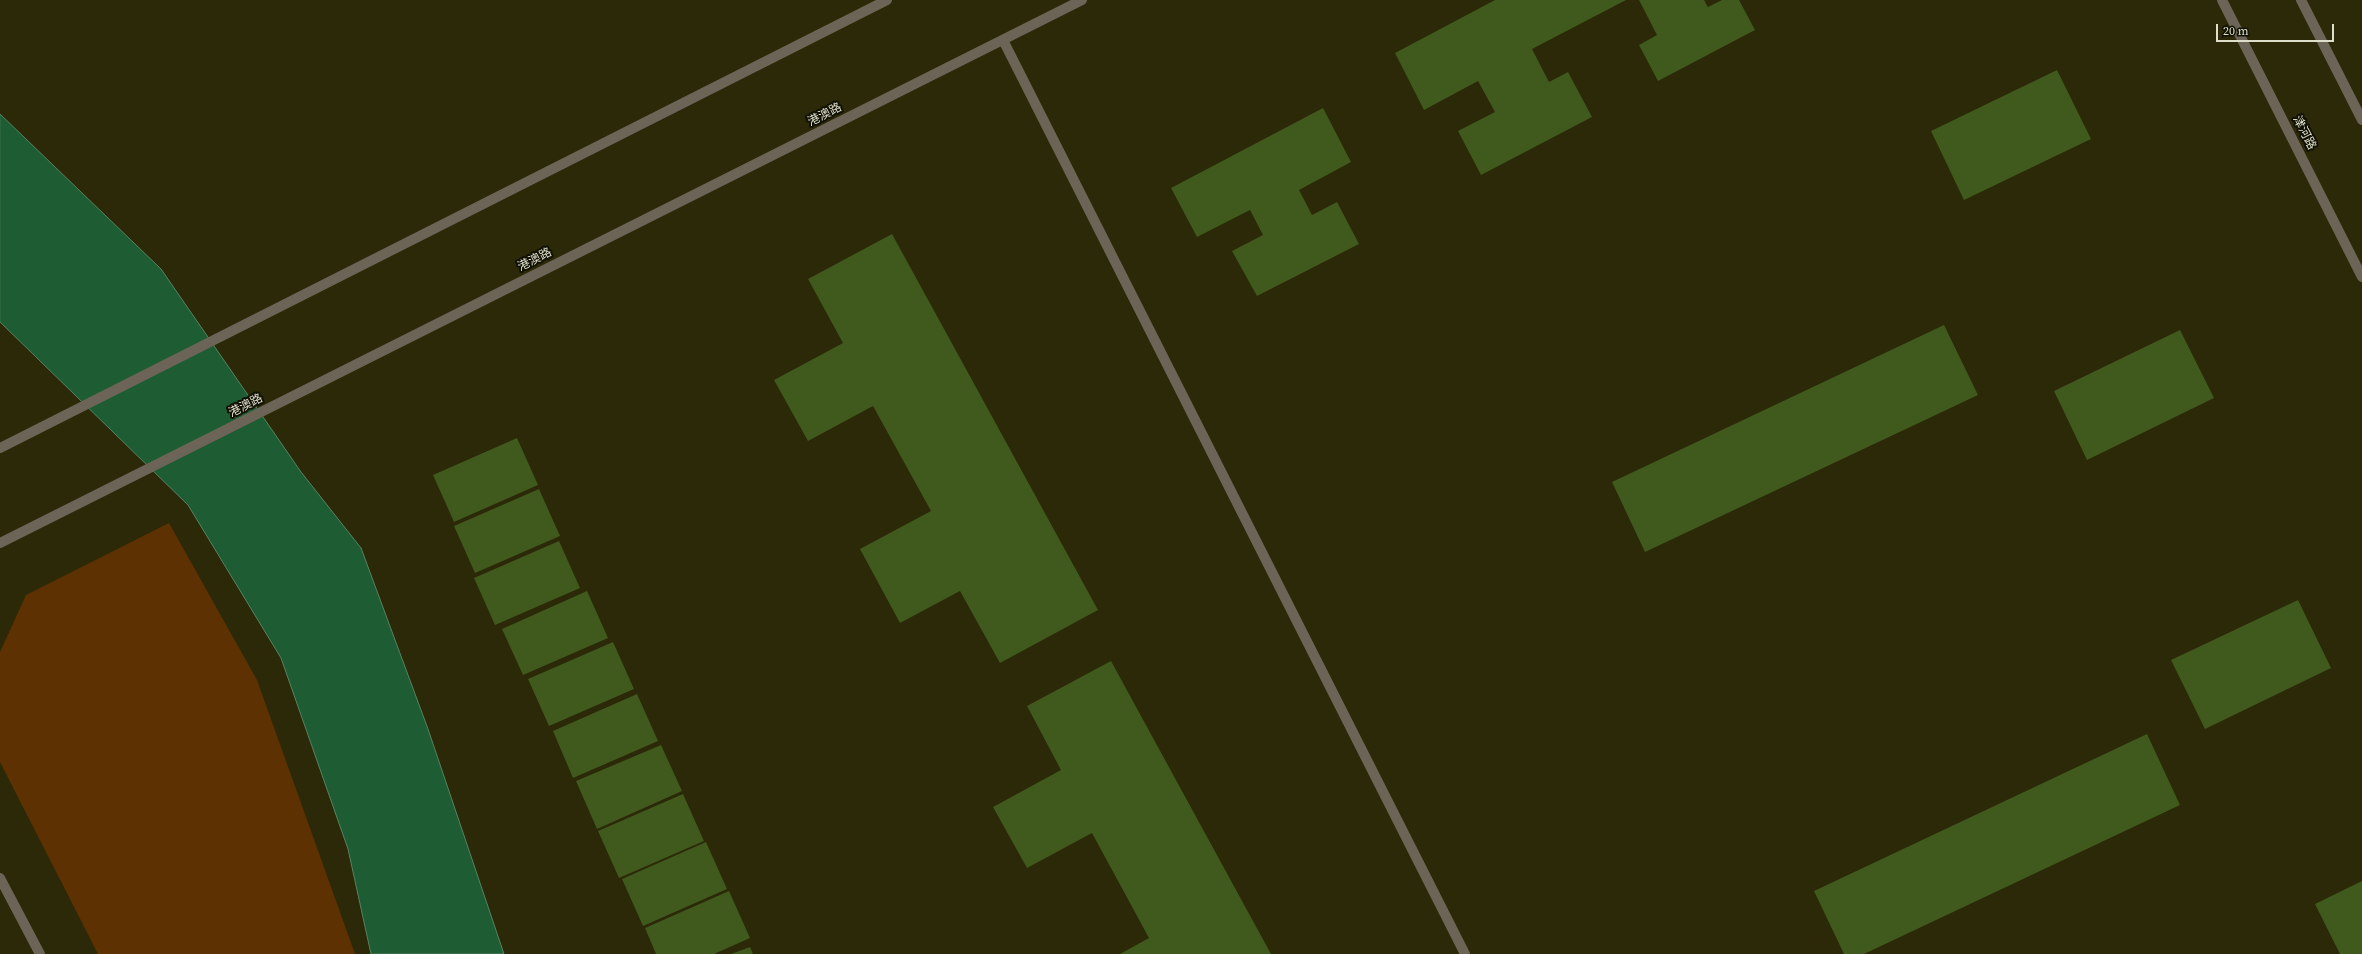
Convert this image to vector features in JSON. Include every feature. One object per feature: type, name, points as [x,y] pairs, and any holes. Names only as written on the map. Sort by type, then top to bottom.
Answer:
[{"type":"street","points":[[0,448],[886,0]]},
{"type":"street","name":"港澳路","points":[[0,543],[1082,0]]},
{"type":"street","name":"津河路","points":[[2222,0],[2362,277]]},
{"type":"street","points":[[2301,0],[2362,120]]},
{"type":"street","points":[[1003,40],[1465,954]]},
{"type":"street","points":[[0,878],[40,954]]},
{"type":"shaded area","points":[[0,114],[161,269],[301,472],[361,548],[428,729],[504,954],[371,954],[348,849],[281,658],[188,505],[0,322]]},
{"type":"shaded area","points":[[169,523],[257,680],[355,954],[98,954],[0,762],[0,652],[26,595]]},
{"type":"building","points":[[1495,0],[1626,0],[1532,49],[1549,82],[1568,72],[1592,117],[1481,175],[1458,131],[1495,112],[1478,81],[1424,110],[1395,53]]},
{"type":"building","points":[[1639,0],[1704,0],[1708,7],[1722,0],[1739,0],[1755,30],[1658,81],[1639,45],[1657,35]]},
{"type":"building","points":[[2057,70],[2091,139],[1964,200],[1931,131]]},
{"type":"building","points":[[1323,108],[1351,162],[1299,190],[1312,215],[1337,202],[1359,244],[1257,296],[1232,251],[1263,235],[1250,210],[1197,237],[1171,188]]},
{"type":"building","points":[[892,234],[1098,610],[1000,663],[960,591],[900,623],[860,549],[931,511],[873,406],[808,441],[774,380],[843,343],[808,279]]},
{"type":"building","points":[[1944,325],[1978,395],[1645,552],[1612,482]]},
{"type":"building","points":[[2180,330],[2214,398],[2087,460],[2054,391]]},
{"type":"building","points":[[517,438],[538,485],[454,522],[433,475]]},
{"type":"building","points":[[539,489],[560,536],[475,573],[454,526]]},
{"type":"building","points":[[559,541],[580,588],[495,625],[474,578]]},
{"type":"building","points":[[587,591],[608,638],[523,675],[502,629]]},
{"type":"building","points":[[2298,600],[2331,668],[2205,729],[2171,660]]},
{"type":"building","points":[[613,642],[634,689],[549,726],[528,679]]},
{"type":"building","points":[[1111,661],[1271,954],[1120,954],[1149,938],[1092,833],[1027,868],[993,807],[1061,770],[1027,706]]},
{"type":"building","points":[[637,694],[658,741],[573,778],[553,731]]},
{"type":"building","points":[[2147,734],[2180,805],[1864,954],[1844,954],[1814,891]]},
{"type":"building","points":[[661,745],[682,791],[597,829],[576,781]]},
{"type":"building","points":[[683,794],[704,841],[619,878],[598,831]]},
{"type":"building","points":[[706,842],[727,889],[643,926],[622,879]]},
{"type":"building","points":[[2362,881],[2362,954],[2340,954],[2315,904]]},
{"type":"building","points":[[729,891],[750,938],[714,954],[656,954],[645,928]]},
{"type":"building","points":[[750,947],[753,954],[731,954]]}]
